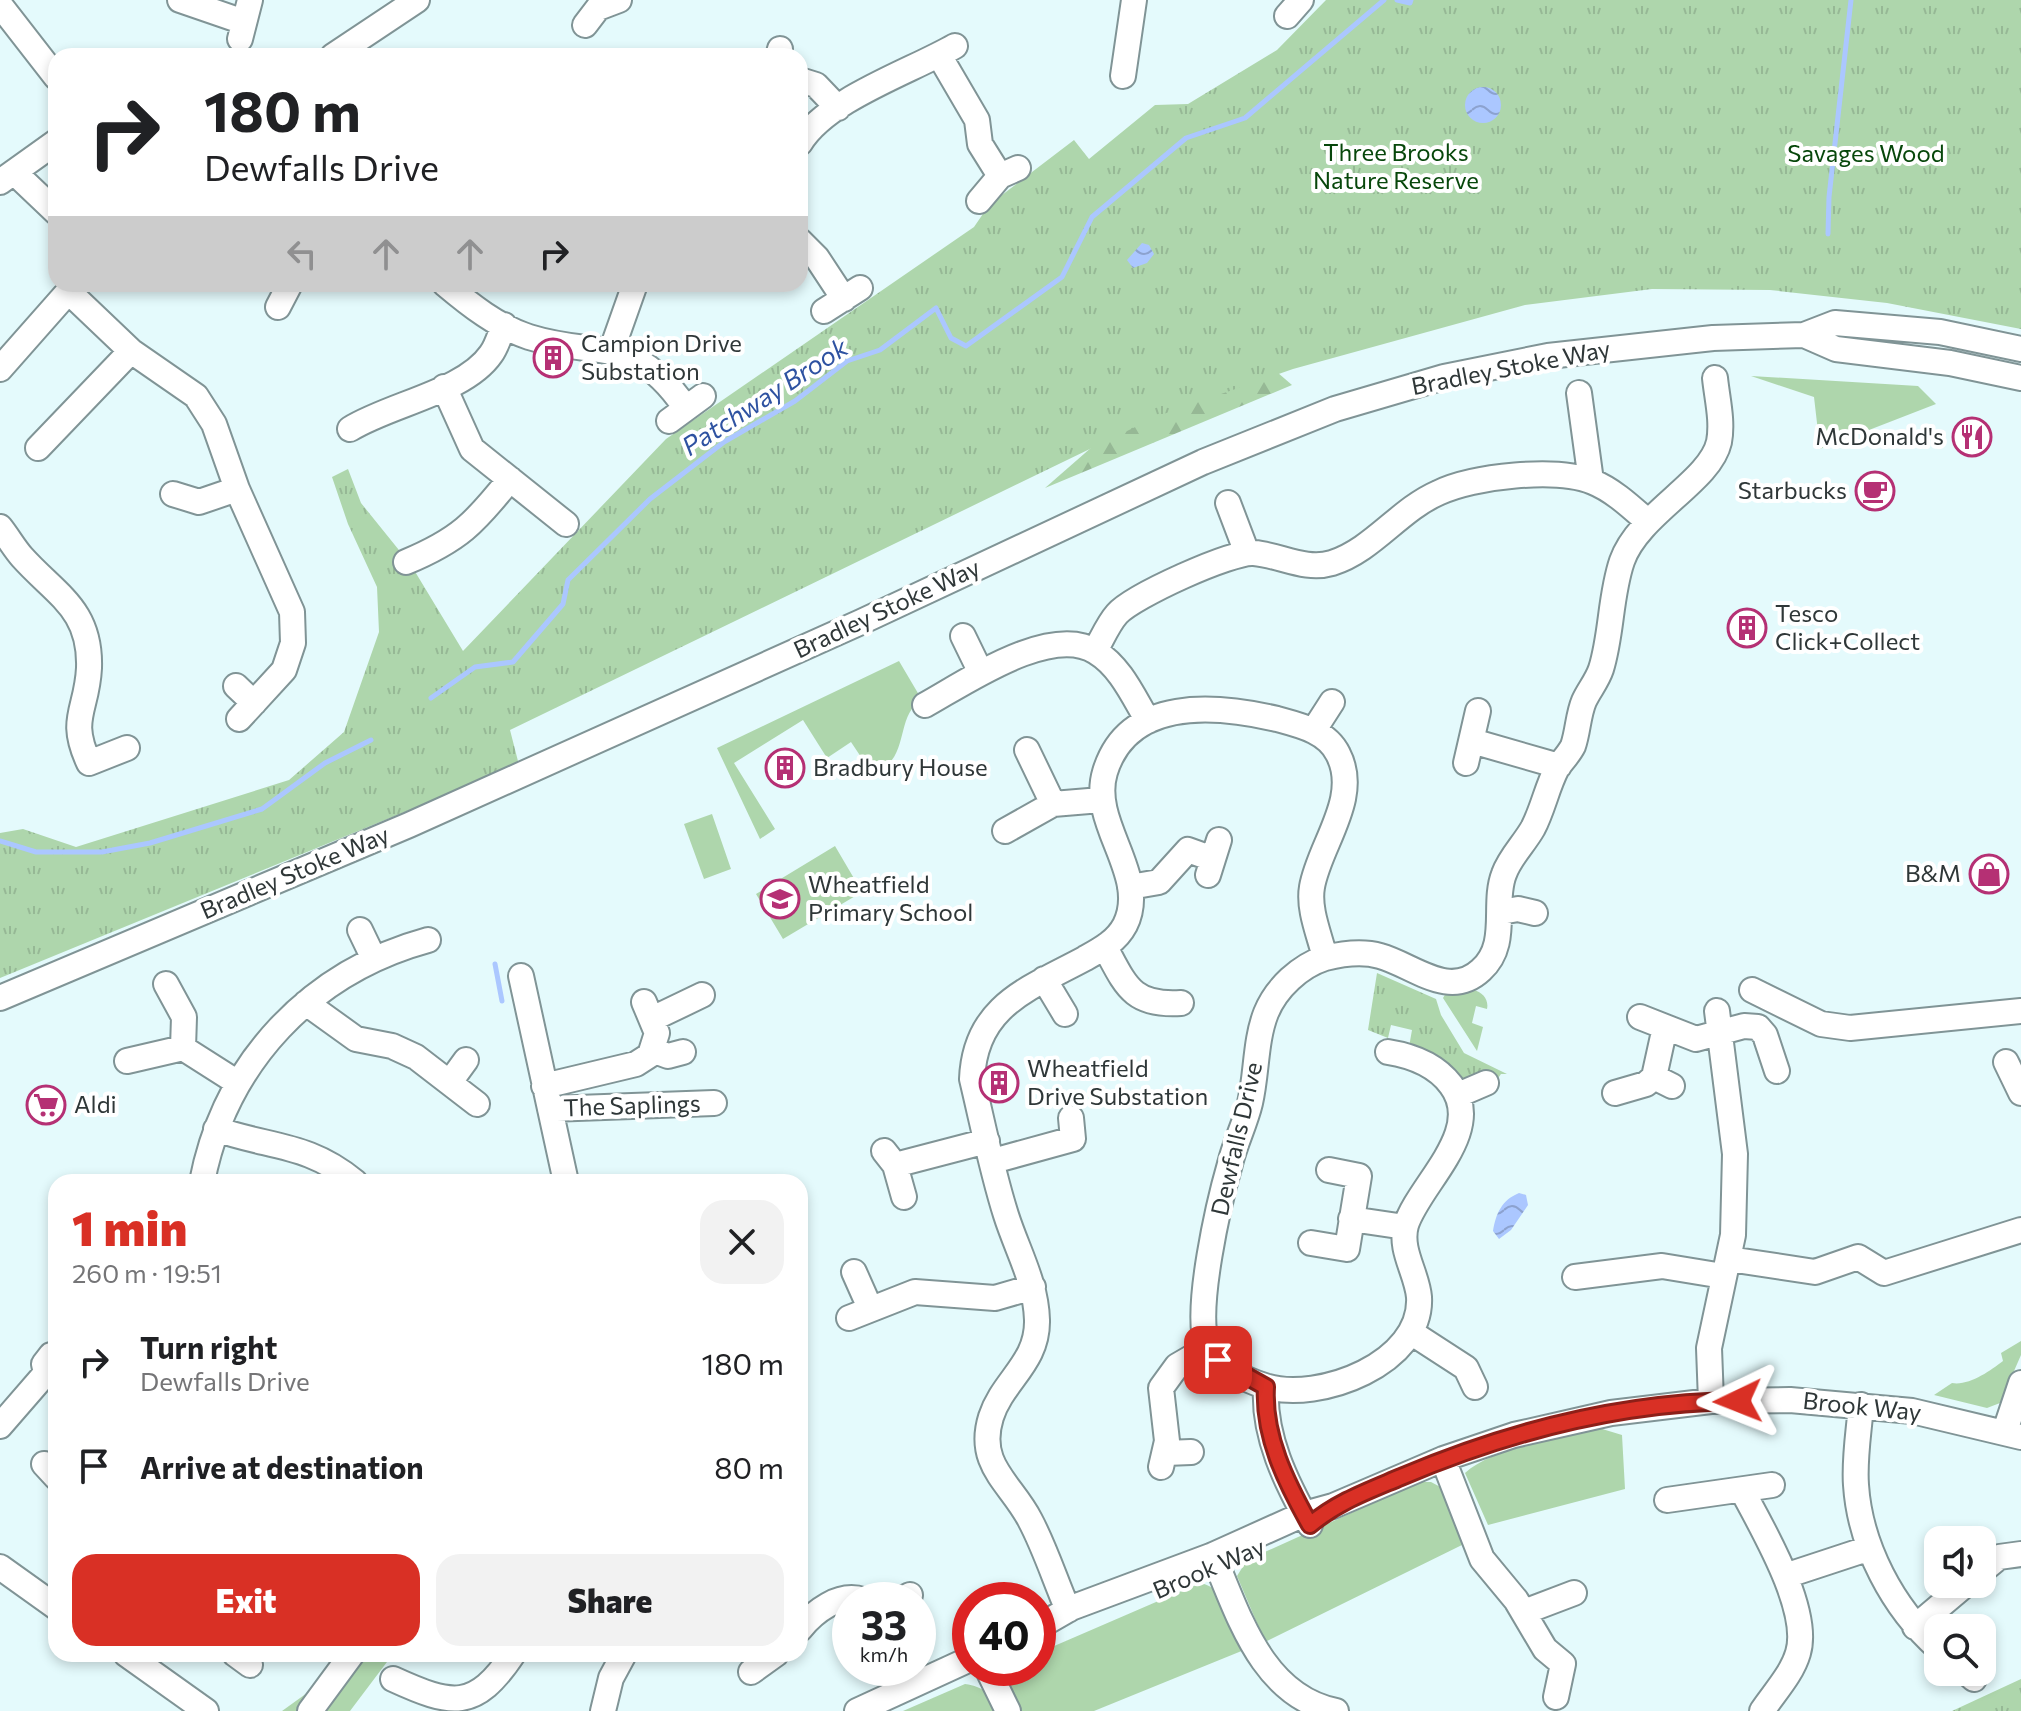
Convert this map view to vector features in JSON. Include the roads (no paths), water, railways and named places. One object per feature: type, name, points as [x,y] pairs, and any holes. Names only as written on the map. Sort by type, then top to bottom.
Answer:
[{"type":"street","points":[[180,0],[245,20]]},
{"type":"street","points":[[346,48],[417,0]]},
{"type":"street","points":[[1117,63],[1134,0]]},
{"type":"street","points":[[12,6],[48,64]]},
{"type":"street","points":[[808,131],[838,108],[947,50],[977,120],[980,144],[1009,172],[979,201]]},
{"type":"street","points":[[808,82],[816,85],[838,108]]},
{"type":"street","points":[[48,148],[8,178],[48,206]]},
{"type":"street","points":[[808,249],[843,299]]},
{"type":"street","points":[[0,369],[68,292]]},
{"type":"street","points":[[76,292],[131,351],[196,396],[214,424],[237,489],[283,569],[292,612],[293,643],[284,670],[246,711],[236,686]]},
{"type":"street","points":[[278,307],[286,292]]},
{"type":"street","points":[[457,292],[504,325],[530,337],[612,349],[665,380],[685,408]]},
{"type":"street","points":[[612,349],[632,292]]},
{"type":"street","name":"Bradley Stoke Way","points":[[0,998],[409,825],[833,635],[1203,462],[1307,419],[1444,377],[1548,356],[1713,338],[1804,335],[1835,323],[1940,332],[2021,349]]},
{"type":"street","points":[[350,429],[367,408],[444,387],[479,367],[492,354],[504,325]]},
{"type":"street","name":"Bradley Stoke Way","points":[[1804,335],[1836,349],[1950,363],[2021,378]]},
{"type":"street","points":[[38,448],[131,351]]},
{"type":"street","name":"Dewfalls Drive","points":[[1208,1348],[1204,1300],[1225,1182],[1254,1083],[1259,1035],[1267,1012],[1285,984],[1306,967],[1325,958],[1351,954],[1378,955],[1436,981],[1453,983],[1483,969],[1492,956],[1501,912],[1502,878],[1531,832],[1559,766],[1572,748],[1585,699],[1602,667],[1612,597],[1631,539],[1713,455],[1732,422],[1715,378]]},
{"type":"street","points":[[444,387],[466,440],[566,524]]},
{"type":"street","points":[[1579,393],[1591,481]]},
{"type":"street","points":[[1095,651],[1117,614],[1148,590],[1247,553],[1309,566],[1328,564],[1362,547],[1437,493],[1469,482],[1568,476],[1591,481],[1647,521]]},
{"type":"street","points":[[406,562],[452,541],[478,517],[510,479]]},
{"type":"street","points":[[173,494],[199,502],[237,489]]},
{"type":"street","points":[[1228,503],[1247,553]]},
{"type":"street","points":[[4,539],[58,589],[75,611],[96,630],[77,725],[78,740],[93,774],[127,748]]},
{"type":"street","points":[[963,636],[981,673]]},
{"type":"street","points":[[925,705],[981,673],[1040,646],[1067,645],[1095,651],[1119,674],[1148,721]]},
{"type":"street","points":[[1314,730],[1332,702]]},
{"type":"street","points":[[1072,1616],[1029,1517],[997,1476],[987,1432],[999,1399],[1025,1366],[1035,1340],[1033,1287],[1007,1218],[972,1079],[977,1045],[995,1014],[1044,979],[1105,947],[1126,923],[1130,887],[1101,800],[1104,773],[1114,752],[1128,735],[1148,721],[1200,707],[1242,710],[1314,730],[1338,753],[1344,772],[1340,806],[1312,889],[1312,906],[1325,958]]},
{"type":"street","points":[[1478,711],[1469,752],[1559,766]]},
{"type":"street","points":[[1027,750],[1053,804]]},
{"type":"street","points":[[1005,831],[1053,804],[1101,800]]},
{"type":"street","points":[[1130,887],[1159,882],[1188,850],[1213,858]]},
{"type":"street","points":[[1501,912],[1518,909],[1535,913]]},
{"type":"street","points":[[360,930],[373,957]]},
{"type":"street","points":[[204,1174],[216,1129],[238,1083],[267,1039],[306,1003],[373,957],[428,940]]},
{"type":"street","points":[[1105,947],[1141,1012],[1181,1003]]},
{"type":"street","points":[[521,976],[564,1174]]},
{"type":"street","points":[[1044,979],[1065,1014]]},
{"type":"street","points":[[166,984],[184,1017],[183,1048]]},
{"type":"street","points":[[1752,990],[1821,1024],[1850,1028],[2021,1011]]},
{"type":"street","points":[[547,1097],[636,1064],[652,1050],[657,1033],[648,1011],[702,995]]},
{"type":"street","points":[[306,1003],[356,1039],[392,1046],[416,1057],[477,1104]]},
{"type":"street","points":[[1640,1017],[1696,1039],[1718,1023],[1758,1027],[1765,1035],[1777,1071]]},
{"type":"street","points":[[1711,1401],[1709,1348],[1733,1235],[1735,1154],[1718,1023]]},
{"type":"street","points":[[1615,1093],[1663,1082],[1665,1027]]},
{"type":"street","points":[[127,1061],[183,1048],[238,1083]]},
{"type":"street","points":[[652,1050],[668,1056],[683,1052]]},
{"type":"street","points":[[1191,1452],[1164,1460],[1161,1388],[1177,1366],[1208,1348],[1229,1369],[1266,1387],[1291,1391],[1321,1389],[1395,1353],[1412,1333],[1419,1299],[1408,1259],[1405,1227],[1450,1149],[1461,1113],[1458,1095],[1443,1074],[1426,1063],[1388,1052]]},
{"type":"street","points":[[450,1082],[466,1060]]},
{"type":"street","points":[[2006,1062],[2021,1093]]},
{"type":"street","points":[[1458,1095],[1486,1083]]},
{"type":"street","name":"The Saplings","points":[[547,1097],[714,1103]]},
{"type":"street","points":[[216,1129],[247,1140],[298,1148],[333,1164],[345,1174]]},
{"type":"street","points":[[904,1197],[889,1158],[990,1151],[1075,1137]]},
{"type":"street","points":[[1311,1243],[1347,1249],[1359,1176],[1329,1170]]},
{"type":"street","points":[[1351,1219],[1405,1227]]},
{"type":"street","points":[[1575,1277],[1662,1266],[1815,1272],[1858,1257],[1884,1273],[2021,1230]]},
{"type":"street","points":[[854,1272],[859,1313],[915,1292],[995,1298],[1033,1287]]},
{"type":"street","points":[[1412,1333],[1466,1368],[1475,1387]]},
{"type":"street","points":[[0,1426],[48,1371]]},
{"type":"street","points":[[2013,1434],[2021,1383]]},
{"type":"street","points":[[1266,1387],[1264,1416],[1267,1427],[1307,1519]]},
{"type":"street","name":"Brook Way","points":[[1056,1621],[1216,1561],[1443,1459],[1514,1435],[1603,1415],[1711,1401],[1861,1405],[1932,1414],[2013,1434]]},
{"type":"street","points":[[1861,1405],[1856,1483],[1870,1548],[1896,1600],[1924,1635]]},
{"type":"street","points":[[1443,1459],[1482,1559],[1524,1612],[1545,1649],[1572,1662],[1556,1697]]},
{"type":"street","points":[[1667,1500],[1772,1485]]},
{"type":"street","points":[[1742,1490],[1785,1576],[1800,1635],[1800,1649],[1795,1663],[1772,1707]]},
{"type":"street","points":[[1785,1576],[1870,1548]]},
{"type":"street","points":[[1996,1559],[2021,1554]]},
{"type":"street","points":[[1216,1561],[1268,1669],[1307,1702],[1336,1711]]},
{"type":"street","points":[[0,1567],[48,1601]]},
{"type":"street","points":[[1524,1612],[1574,1593]]},
{"type":"street","points":[[1915,1627],[1949,1598]]},
{"type":"street","points":[[808,1613],[832,1603]]},
{"type":"street","name":"Brook Way","points":[[1056,1629],[1072,1616]]},
{"type":"street","points":[[137,1662],[206,1711]]},
{"type":"street","points":[[310,1711],[346,1662]]},
{"type":"street","points":[[401,1688],[455,1702],[506,1685],[511,1662]]},
{"type":"street","points":[[603,1711],[607,1688],[620,1662]]},
{"type":"street","points":[[751,1672],[765,1662]]},
{"type":"street","points":[[857,1711],[952,1667]]},
{"type":"street","points":[[888,1711],[952,1683]]},
{"type":"street","points":[[995,1686],[1008,1711]]},
{"type":"water","points":[[1483,87],[1496,92],[1501,105],[1496,118],[1483,123],[1470,118],[1465,105],[1470,92]]},
{"type":"water","points":[[1142,243],[1149,245],[1154,254],[1147,263],[1133,268],[1127,260]]},
{"type":"water","points":[[1519,1193],[1526,1195],[1528,1205],[1511,1230],[1499,1239],[1493,1231],[1498,1213],[1508,1199]]},
{"type":"waterway","name":"Patchway Brook","points":[[431,698],[475,667],[513,662],[563,604],[568,580],[650,499],[724,442],[795,401],[847,361],[880,350],[936,308],[951,338],[966,346],[1062,277],[1092,217],[1186,138],[1245,118],[1384,0]]},
{"type":"waterway","name":"Patchway Brook","points":[[1397,0],[1410,3],[1411,0]]},
{"type":"waterway","points":[[1828,234],[1829,197],[1851,0]]},
{"type":"waterway","name":"Patchway Brook","points":[[0,841],[36,852],[102,852],[150,843],[262,809],[325,763],[371,740]]},
{"type":"waterway","points":[[495,964],[502,1001]]},
{"type":"place","name":"Campion Drive Substation","points":[[553,358]]},
{"type":"place","name":"McDonald's","points":[[1972,437]]},
{"type":"place","name":"Starbucks","points":[[1875,491]]},
{"type":"place","name":"Tesco Click+Collect","points":[[1747,628]]},
{"type":"place","name":"Bradbury House","points":[[785,768]]},
{"type":"place","name":"B&M","points":[[1989,874]]},
{"type":"place","name":"Wheatfield Primary School","points":[[780,899]]},
{"type":"place","name":"Wheatfield Drive Substation","points":[[999,1083]]},
{"type":"place","name":"Aldi","points":[[46,1105]]},
{"type":"park label","name":"Savages Wood","points":[[1866,154]]},
{"type":"park label","name":"Three Brooks Nature Reserve","points":[[1396,167]]}]
